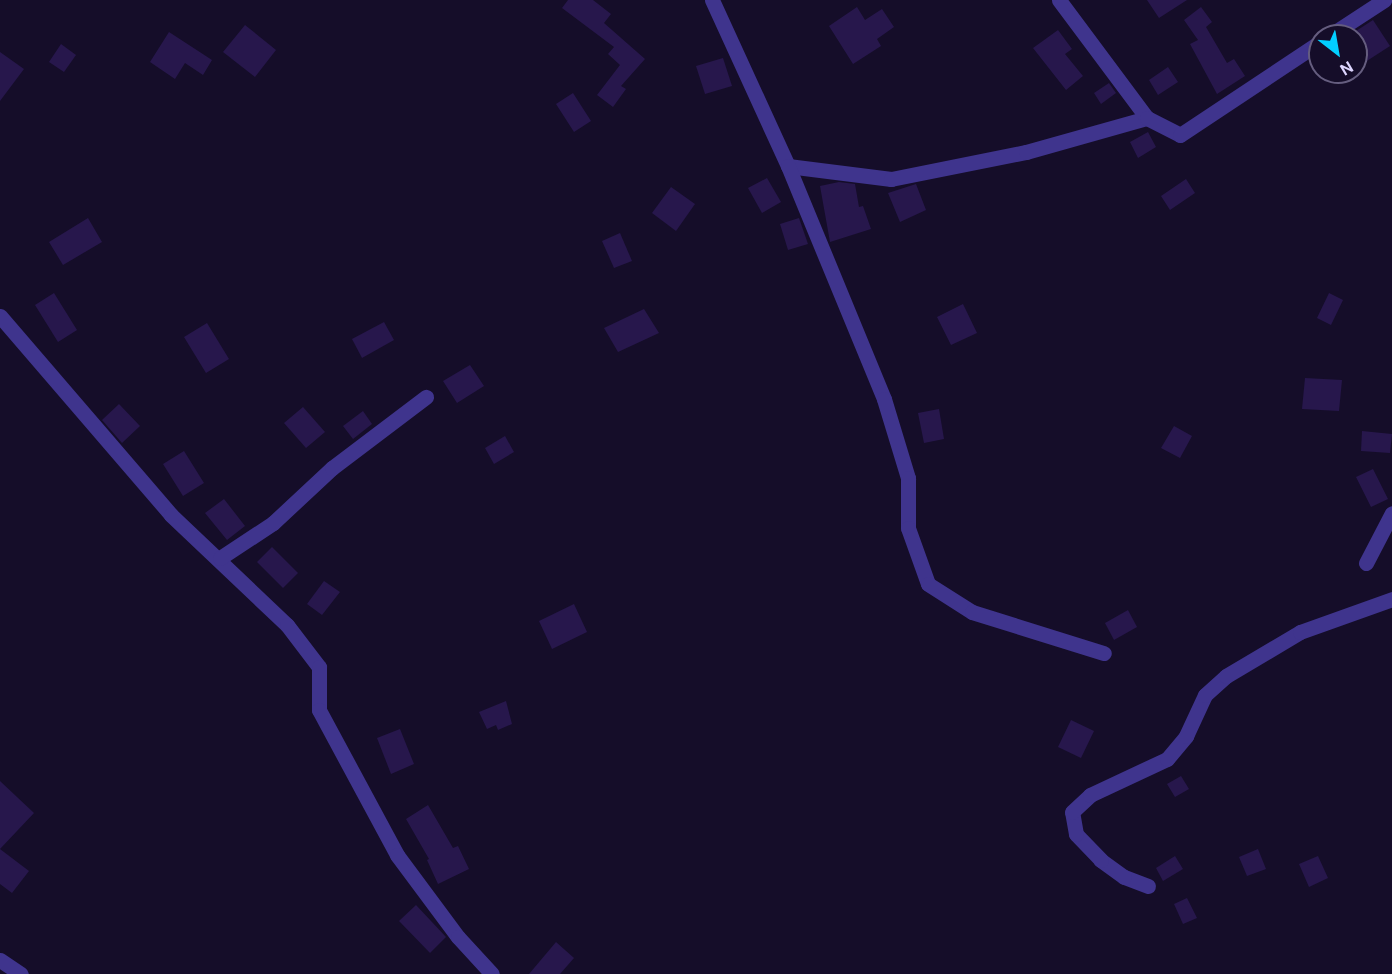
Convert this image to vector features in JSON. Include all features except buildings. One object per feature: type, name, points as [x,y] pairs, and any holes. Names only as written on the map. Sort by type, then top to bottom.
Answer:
[{"type":"street","points":[[712,0],[788,166],[884,399],[908,478],[908,528],[928,584],[972,612],[1104,653]]},
{"type":"street","points":[[1059,0],[1148,118],[1180,135],[1308,50]]},
{"type":"street","points":[[1347,24],[1384,0]]},
{"type":"street","points":[[788,166],[891,179],[1026,152],[1148,118]]},
{"type":"street","points":[[0,316],[171,515],[220,558],[287,625],[319,667],[320,710],[397,855],[458,937],[492,974]]},
{"type":"street","points":[[220,558],[273,523],[332,468],[426,397]]},
{"type":"street","points":[[1366,563],[1392,513]]},
{"type":"street","points":[[1148,886],[1124,877],[1101,860],[1076,834],[1072,812],[1090,795],[1167,759],[1186,736],[1205,695],[1226,676],[1300,632],[1392,599]]},
{"type":"street","points":[[0,960],[21,974]]}]
